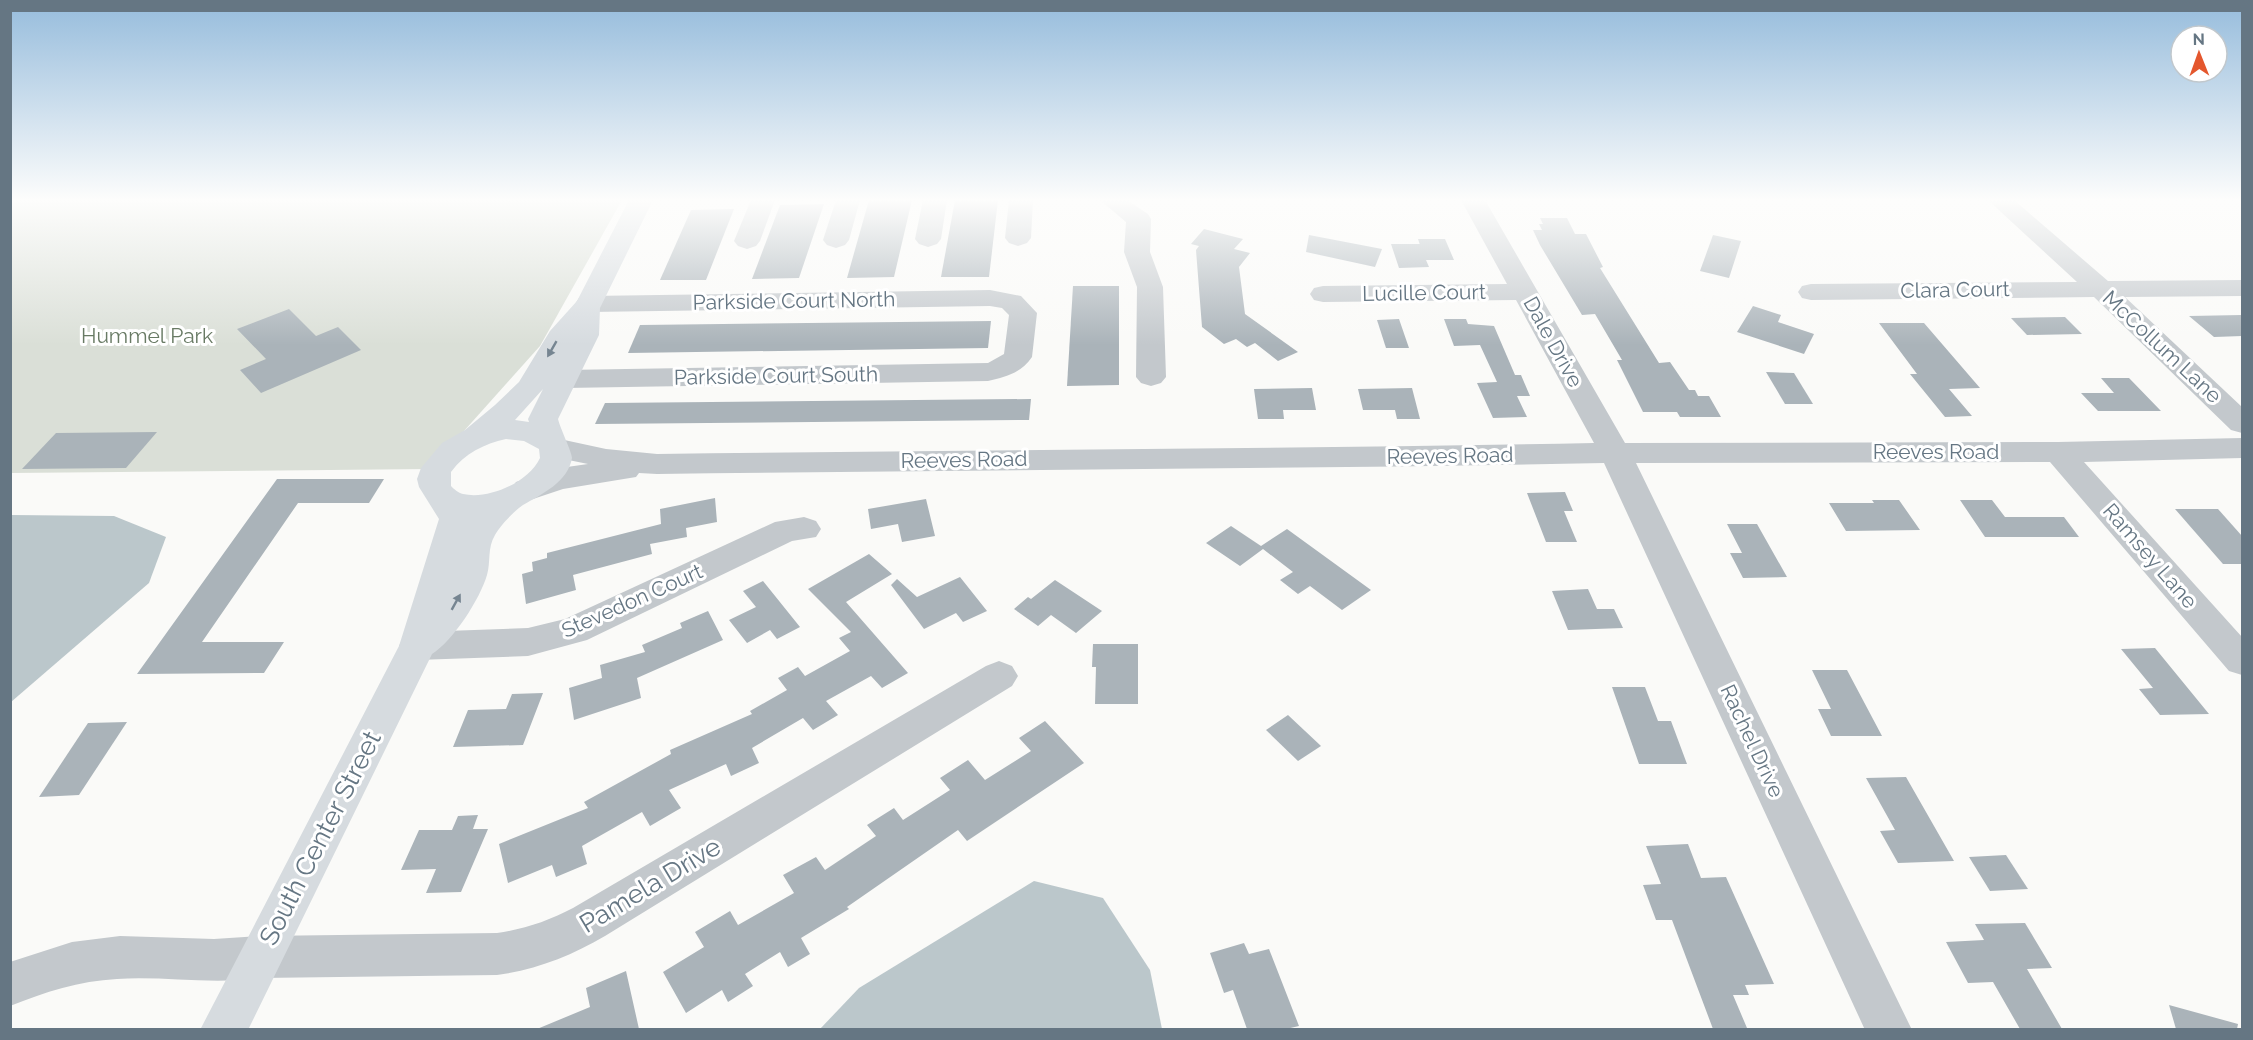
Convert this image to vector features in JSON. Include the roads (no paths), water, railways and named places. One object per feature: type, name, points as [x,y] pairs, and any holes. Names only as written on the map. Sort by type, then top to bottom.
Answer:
[{"type":"main road","points":[[471,439],[506,412],[530,387],[560,337],[589,304],[617,249]]},
{"type":"main road","points":[[552,443],[543,419],[585,335],[589,304]]},
{"type":"main road","points":[[471,439],[506,429],[523,429],[537,432],[552,443]]},
{"type":"main road","name":"South Center Street","points":[[223,1029],[417,646],[455,519],[444,498],[436,490],[433,480],[436,469],[456,447],[471,439]]},
{"type":"main road","name":"South Center Street","points":[[417,646],[452,610],[470,575],[472,551],[480,529],[518,494],[551,469],[555,458],[552,443]]},
{"type":"main road","points":[[444,498],[456,503],[473,505],[518,494]]},
{"type":"street","points":[[1137,249],[1150,287],[1151,377]]},
{"type":"street","name":"Dale Drive","points":[[1500,249],[1615,453]]},
{"type":"street","name":"McCollum Lane","points":[[2055,249],[2242,423]]},
{"type":"street","name":"Clara Court","points":[[1811,292],[2242,288]]},
{"type":"street","name":"Lucille Court","points":[[1323,294],[1525,292]]},
{"type":"street","name":"Parkside Court North","points":[[589,304],[999,299],[1011,302],[1023,313],[1019,351],[1012,364],[988,372]]},
{"type":"street","name":"Parkside Court South","points":[[565,379],[988,372]]},
{"type":"street","name":"Reeves Road","points":[[552,443],[606,459],[657,464],[1034,459],[1275,459],[1615,453],[2058,452],[2242,448]]},
{"type":"street","name":"Ramsey Lane","points":[[2058,452],[2242,661]]},
{"type":"street","name":"Rachel Drive","points":[[1615,453],[1889,1029]]},
{"type":"street","name":"Reeves Road","points":[[518,494],[560,478],[657,464]]},
{"type":"street","name":"Stevedon Court","points":[[417,646],[541,640],[574,630],[787,530],[804,529]]},
{"type":"street","name":"Pamela Drive","points":[[10,984],[28,976],[81,960],[133,957],[237,961],[260,957],[485,955],[525,950],[556,939],[589,922],[999,676]]},
{"type":"park label","name":"Hummel Park","points":[[147,336]]}]
